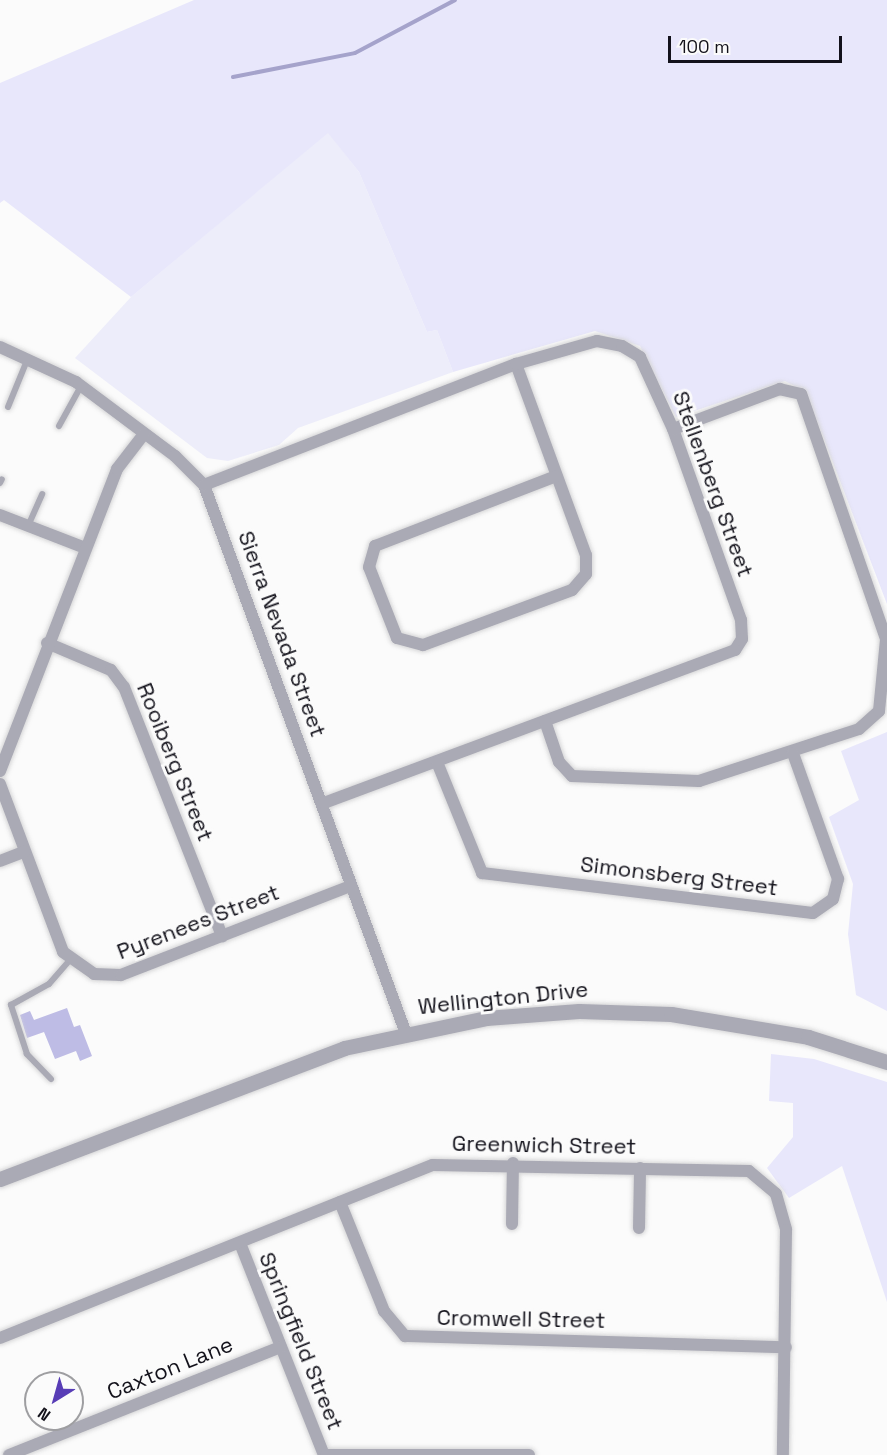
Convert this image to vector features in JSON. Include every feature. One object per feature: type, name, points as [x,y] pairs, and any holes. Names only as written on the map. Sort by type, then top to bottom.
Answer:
[{"type":"street","name":"Stellenberg Street","points":[[204,485],[516,364],[597,341],[622,346],[644,362],[673,429],[741,620],[742,639],[719,659],[322,803]]},
{"type":"street","name":"Sierra Nevada Street","points":[[0,347],[28,358],[81,386],[144,434],[204,485],[405,1031]]},
{"type":"street","points":[[516,364],[586,555],[586,574],[577,587],[423,645],[397,638],[369,567],[375,546],[556,476]]},
{"type":"street","points":[[545,721],[564,770],[584,779],[710,780],[793,753],[874,718],[882,702],[887,651],[812,415],[801,394],[785,388],[673,429]]},
{"type":"street","points":[[0,771],[84,547],[121,459],[144,434]]},
{"type":"street","points":[[0,515],[84,547]]},
{"type":"street","name":"Rooiberg Street","points":[[47,643],[111,670],[124,687],[222,936]]},
{"type":"street","name":"Simonsberg Street","points":[[437,762],[482,873],[813,913],[833,899],[838,879],[793,753]]},
{"type":"street","points":[[0,784],[24,852],[70,960]]},
{"type":"street","points":[[0,861],[24,852]]},
{"type":"street","name":"Pyrenees Street","points":[[70,960],[107,977],[351,886]]},
{"type":"street","name":"Wellington Drive","points":[[0,1179],[301,1063],[405,1031],[497,1017],[617,1010],[741,1023],[887,1062]]},
{"type":"street","points":[[512,1224],[513,1163]]},
{"type":"street","name":"Greenwich Street","points":[[0,1338],[433,1165],[513,1163],[749,1171],[766,1181],[786,1230],[783,1455]]},
{"type":"street","points":[[639,1228],[640,1168]]},
{"type":"street","name":"Cromwell Street","points":[[340,1202],[384,1311],[405,1336],[786,1347]]},
{"type":"street","name":"Springfield Street","points":[[240,1243],[325,1455]]},
{"type":"street","name":"Caxton Lane","points":[[9,1455],[280,1347]]},
{"type":"street","points":[[325,1455],[528,1455]]},
{"type":"lane","points":[[8,407],[28,358]]},
{"type":"lane","points":[[59,426],[81,386]]},
{"type":"lane","points":[[28,526],[42,494]]},
{"type":"lane","points":[[51,1079],[27,1054],[11,1005],[49,984],[70,960]]},
{"type":"shaded area","points":[[194,0],[887,0],[887,604],[806,392],[785,381],[676,417],[640,346],[595,331],[453,372],[437,330],[427,332],[359,172],[328,133],[131,297],[4,200],[0,203],[0,83]]},
{"type":"shaded area","points":[[328,132],[359,172],[427,332],[437,330],[453,372],[298,428],[279,445],[228,461],[207,458],[75,358],[131,297]]},
{"type":"shaded area","points":[[887,732],[887,1011],[856,995],[848,934],[853,884],[829,817],[859,800],[841,751]]},
{"type":"shaded area","points":[[771,1054],[814,1059],[887,1082],[887,1302],[842,1166],[789,1198],[767,1168],[793,1137],[793,1103],[769,1101]]},
{"type":"building","points":[[67,1008],[74,1027],[80,1025],[92,1056],[80,1061],[76,1051],[55,1059],[44,1032],[27,1038],[20,1015],[30,1011],[34,1020]]},
{"type":"waterway","points":[[233,77],[355,53],[455,0]]}]
